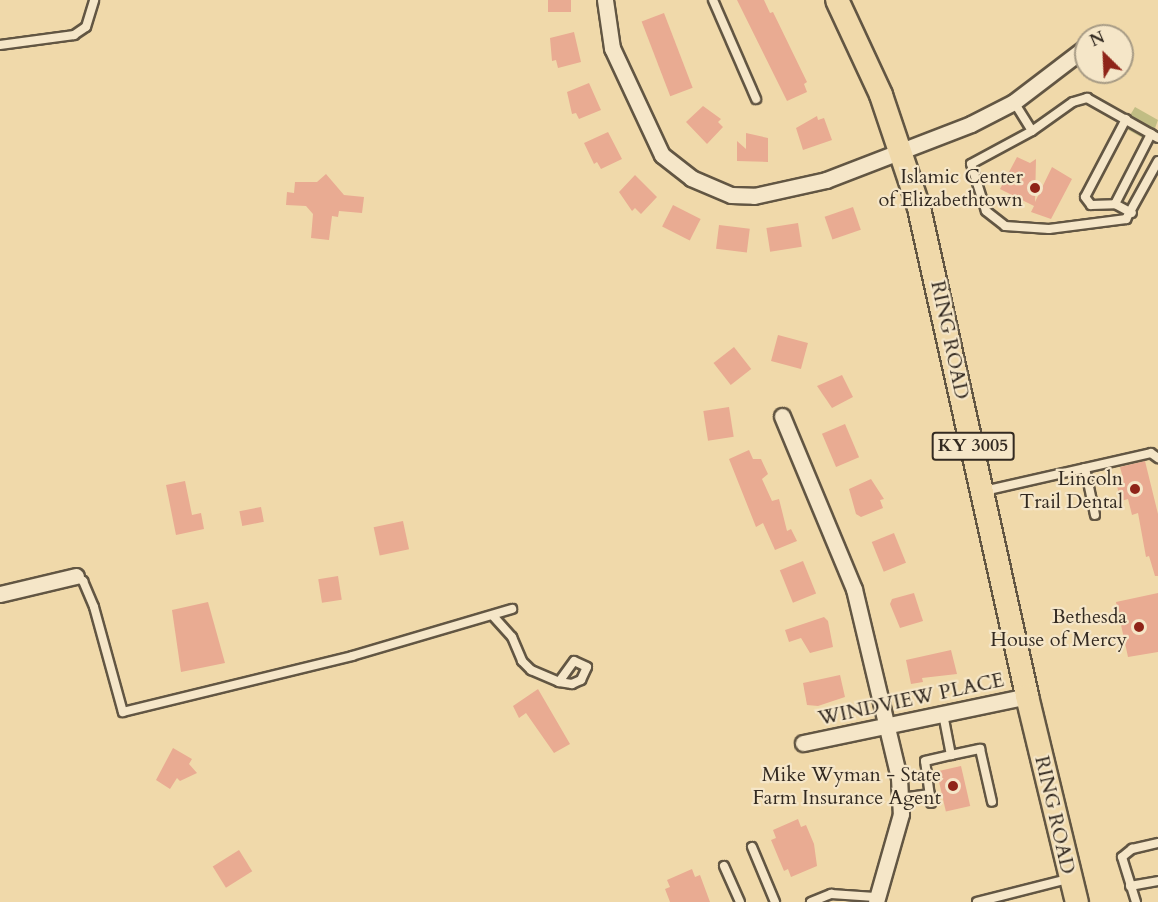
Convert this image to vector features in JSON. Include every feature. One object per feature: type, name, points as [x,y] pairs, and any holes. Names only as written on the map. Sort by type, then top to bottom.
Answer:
[{"type":"main road","name":"RING ROAD","points":[[837,0],[862,52],[903,152],[937,278],[1027,696],[1077,902]]},
{"type":"street","points":[[605,0],[612,48],[650,135],[662,155],[691,178],[731,195],[754,196],[826,180],[903,152],[971,124],[1014,102],[1074,56]]},
{"type":"street","points":[[782,416],[854,589],[902,798],[897,830],[875,899]]},
{"type":"street","points":[[0,594],[76,576]]},
{"type":"street","name":"WINDVIEW PLACE","points":[[803,743],[1027,696]]},
{"type":"lane","points":[[0,45],[74,35],[86,27],[94,0]]},
{"type":"lane","points":[[713,0],[756,99]]},
{"type":"lane","points":[[1115,204],[1154,136],[1093,100],[1083,98],[1032,131],[970,164],[983,203],[996,223],[1016,229],[1049,229],[1122,221],[1132,213],[1158,161]]},
{"type":"lane","points":[[1014,102],[1032,131]]},
{"type":"lane","points":[[1126,119],[1085,195],[1091,205],[1115,204],[1132,213]]},
{"type":"lane","points":[[983,491],[1151,453],[1158,458]]},
{"type":"lane","points":[[1085,468],[1095,515]]},
{"type":"lane","points":[[76,576],[83,581],[94,607],[123,712],[352,656],[479,618],[494,617],[512,609]]},
{"type":"lane","points":[[494,617],[512,637],[522,661],[531,670],[559,682]]},
{"type":"lane","points":[[943,714],[951,755]]},
{"type":"lane","points":[[931,803],[925,761],[980,749],[992,802]]},
{"type":"lane","points":[[902,798],[930,794]]},
{"type":"lane","points":[[1136,902],[1122,857],[1125,852],[1158,843]]},
{"type":"lane","points":[[752,847],[775,902]]},
{"type":"lane","points":[[724,866],[740,902]]},
{"type":"lane","points":[[977,902],[1009,898],[1070,879]]},
{"type":"lane","points":[[1130,886],[1158,881]]},
{"type":"lane","points":[[811,902],[831,894],[875,899]]},
{"type":"shaded area","points":[[1135,107],[1158,120],[1150,142],[1123,127]]},
{"type":"building","points":[[548,0],[571,0],[571,12],[548,12]]},
{"type":"building","points":[[737,0],[764,0],[770,13],[773,12],[807,82],[804,84],[807,92],[787,101]]},
{"type":"building","points":[[664,13],[693,88],[670,96],[642,22]]},
{"type":"building","points":[[574,32],[581,62],[558,68],[556,60],[552,61],[550,38]]},
{"type":"building","points":[[589,83],[601,110],[579,119],[576,113],[572,114],[567,92]]},
{"type":"building","points":[[703,106],[721,119],[718,122],[723,127],[707,144],[686,122]]},
{"type":"building","points":[[817,116],[818,120],[824,118],[832,140],[803,150],[796,128]]},
{"type":"building","points":[[608,132],[622,159],[601,169],[597,162],[594,164],[584,143]]},
{"type":"building","points":[[746,133],[768,138],[768,162],[737,161],[737,141],[746,149]]},
{"type":"building","name":"Islamic Center of Elizabethtown","points":[[1017,157],[1030,163],[1036,159],[1035,202],[1052,167],[1072,179],[1051,219],[1031,212],[1034,206],[1000,189]]},
{"type":"building","points":[[326,174],[344,195],[364,197],[362,213],[339,211],[338,217],[332,216],[329,240],[311,238],[313,214],[306,206],[286,205],[287,192],[294,193],[295,182],[317,182]]},
{"type":"building","points":[[635,175],[657,197],[641,214],[635,208],[632,211],[619,192]]},
{"type":"building","points":[[673,205],[701,219],[690,240],[662,226]]},
{"type":"building","points":[[853,207],[861,230],[832,239],[825,217]]},
{"type":"building","points":[[798,223],[802,247],[770,252],[766,228]]},
{"type":"building","points":[[719,225],[750,229],[747,253],[716,249]]},
{"type":"building","points":[[778,335],[808,343],[801,369],[771,361]]},
{"type":"building","points":[[734,347],[751,369],[731,385],[714,363]]},
{"type":"building","points":[[842,375],[853,397],[832,408],[817,386]]},
{"type":"building","points":[[729,407],[734,437],[708,441],[703,411]]},
{"type":"building","points":[[845,424],[859,457],[836,467],[822,434]]},
{"type":"building","points":[[749,450],[753,459],[761,459],[768,474],[762,479],[772,501],[779,499],[787,531],[791,529],[797,541],[775,550],[763,523],[756,527],[729,459]]},
{"type":"building","name":"Lincoln Trail Dental","points":[[1145,461],[1158,514],[1158,576],[1155,576],[1149,556],[1146,557],[1138,513],[1132,515],[1128,499],[1121,501],[1115,479],[1123,478],[1120,467]]},
{"type":"building","points":[[871,479],[884,499],[880,500],[883,508],[861,517],[856,514],[849,489]]},
{"type":"building","points":[[185,481],[192,515],[201,513],[204,529],[176,535],[166,485]]},
{"type":"building","points":[[261,507],[264,522],[242,526],[239,511]]},
{"type":"building","points":[[403,521],[409,549],[380,556],[374,527]]},
{"type":"building","points":[[894,533],[906,563],[884,572],[872,542]]},
{"type":"building","points":[[803,561],[816,593],[793,603],[780,570]]},
{"type":"building","points":[[338,576],[342,600],[322,603],[318,579]]},
{"type":"building","points":[[914,593],[923,621],[900,628],[890,604],[892,599]]},
{"type":"building","name":"Bethesda House of Mercy","points":[[1158,593],[1158,652],[1128,657],[1116,602]]},
{"type":"building","points":[[208,602],[225,663],[181,672],[172,610]]},
{"type":"building","points":[[824,617],[828,621],[833,647],[810,653],[801,638],[789,642],[785,630]]},
{"type":"building","points":[[951,650],[957,674],[922,678],[923,682],[911,684],[906,660]]},
{"type":"building","points":[[840,675],[845,697],[818,706],[807,705],[803,683]]},
{"type":"building","points":[[538,689],[570,744],[554,753],[526,713],[519,718],[513,706]]},
{"type":"building","points":[[173,748],[192,759],[189,764],[197,773],[180,781],[177,778],[170,789],[156,780]]},
{"type":"building","name":"Mike Wyman - State Farm Insurance Agent","points":[[961,766],[970,806],[946,812],[937,772]]},
{"type":"building","points":[[798,819],[801,827],[806,825],[814,844],[817,866],[791,877],[788,869],[784,871],[771,840],[776,838],[773,830]]},
{"type":"building","points":[[239,850],[252,871],[226,888],[213,866]]},
{"type":"building","points":[[692,869],[695,877],[700,875],[710,902],[670,902],[665,889],[670,887],[667,880]]},
{"type":"place","name":"Islamic Center of Elizabethtown","points":[[1035,188]]},
{"type":"place","name":"Lincoln Trail Dental","points":[[1135,489]]},
{"type":"place","name":"Bethesda House of Mercy","points":[[1139,627]]},
{"type":"place","name":"Mike Wyman - State Farm Insurance Agent","points":[[953,786]]}]
